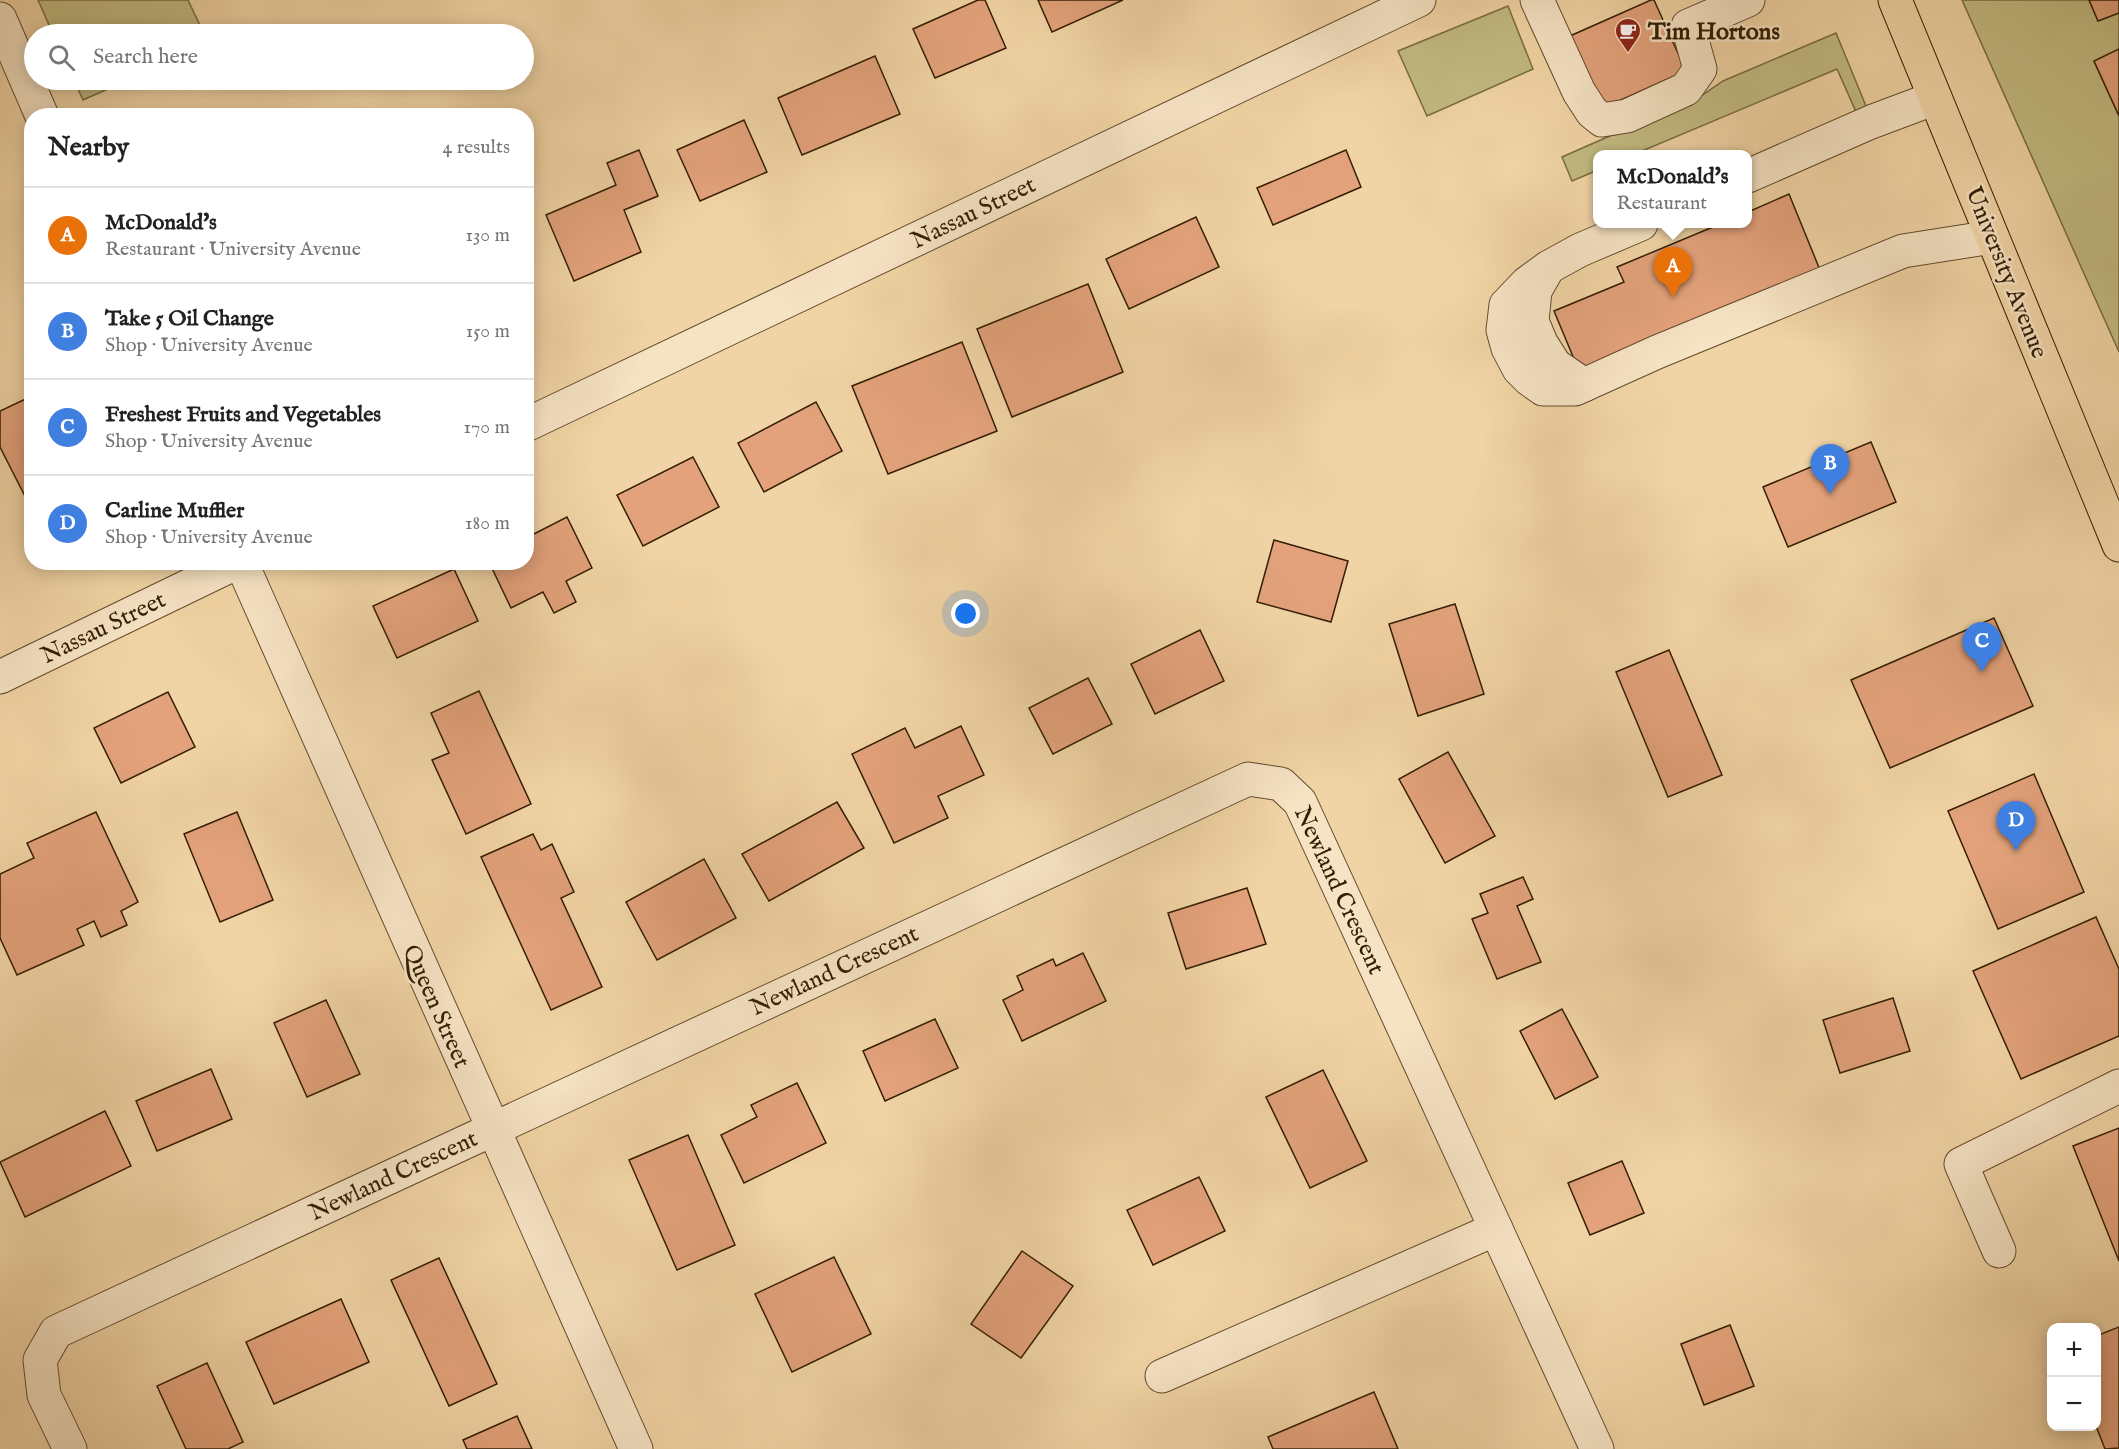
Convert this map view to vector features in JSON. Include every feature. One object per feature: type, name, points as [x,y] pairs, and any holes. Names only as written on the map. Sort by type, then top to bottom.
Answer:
[{"type":"main road","name":"University Avenue","points":[[1894,0],[2119,545]]},
{"type":"street","name":"Nassau Street","points":[[534,421],[1419,0]]},
{"type":"street","points":[[1537,0],[1580,92],[1592,112],[1602,120],[1627,116],[1686,89],[1700,69],[1688,26],[1748,0]]},
{"type":"street","points":[[0,19],[24,74]]},
{"type":"street","points":[[31,90],[39,108]]},
{"type":"street","points":[[1752,174],[1871,122],[1935,98]]},
{"type":"street","points":[[1632,228],[1580,250],[1549,267],[1527,283],[1506,305],[1503,330],[1508,348],[1519,369],[1543,389],[1575,389],[1657,352],[1903,251],[1992,237]]},
{"type":"street","name":"Nassau Street","points":[[0,677],[223,570]]},
{"type":"street","name":"Queen Street","points":[[244,570],[636,1449]]},
{"type":"street","name":"Newland Crescent","points":[[70,1449],[44,1395],[41,1372],[40,1360],[56,1332],[1248,779],[1281,784],[1300,802],[1597,1449]]},
{"type":"street","points":[[1999,1251],[1961,1164],[2119,1086]]},
{"type":"street","points":[[1162,1376],[1496,1229]]},
{"type":"shaded area","points":[[38,0],[188,0],[199,24],[49,24]]},
{"type":"shaded area","points":[[1962,0],[2089,0],[2098,21],[2119,13],[2119,49],[2094,61],[2119,116],[2119,352]]},
{"type":"shaded area","points":[[1508,6],[1533,69],[1427,116],[1398,51]]},
{"type":"shaded area","points":[[1836,33],[1866,106],[1857,114],[1837,69],[1645,150],[1593,150],[1593,172],[1572,181],[1562,157],[1701,96],[1723,81]]},
{"type":"shaded area","points":[[78,90],[106,90],[83,100]]},
{"type":"building","points":[[978,0],[985,0],[1006,48],[935,78],[913,29]]},
{"type":"building","points":[[1038,0],[1123,0],[1052,32]]},
{"type":"building","name":"Tim Hortons","points":[[1654,0],[1686,71],[1603,108],[1570,36]]},
{"type":"building","points":[[2089,0],[2119,0],[2119,13],[2098,21]]},
{"type":"building","points":[[2119,49],[2119,116],[2094,61]]},
{"type":"building","points":[[875,56],[900,114],[802,155],[778,98]]},
{"type":"building","points":[[744,120],[767,172],[700,201],[677,150]]},
{"type":"building","points":[[639,150],[658,196],[624,210],[641,252],[574,281],[546,215],[616,185],[607,163]]},
{"type":"building","points":[[1346,150],[1361,187],[1273,225],[1257,188]]},
{"type":"building","points":[[1789,194],[1820,270],[1579,371],[1554,311],[1624,282],[1617,267],[1710,228],[1752,228],[1752,210]]},
{"type":"building","points":[[1196,217],[1219,267],[1129,309],[1106,259]]},
{"type":"building","points":[[1088,284],[1123,372],[1012,417],[977,329]]},
{"type":"building","points":[[962,342],[997,431],[888,474],[852,386]]},
{"type":"building","points":[[24,400],[24,494],[0,447],[0,411]]},
{"type":"building","points":[[816,402],[842,451],[764,492],[738,443]]},
{"type":"building","points":[[1871,442],[1896,502],[1788,547],[1763,487]]},
{"type":"building","points":[[693,457],[719,507],[643,546],[617,495]]},
{"type":"building","points":[[567,517],[592,568],[566,581],[576,602],[554,613],[543,592],[511,608],[493,570],[534,570],[534,534]]},
{"type":"building","points":[[1274,540],[1348,561],[1331,622],[1257,602]]},
{"type":"building","points":[[454,570],[478,621],[397,658],[373,606]]},
{"type":"building","points":[[1455,604],[1484,694],[1418,716],[1389,624]]},
{"type":"building","points":[[1994,618],[2033,706],[1890,768],[1851,680]]},
{"type":"building","points":[[1200,630],[1224,681],[1155,714],[1131,664]]},
{"type":"building","points":[[1669,650],[1722,775],[1668,797],[1616,672]]},
{"type":"building","points":[[1088,678],[1112,724],[1053,754],[1029,708]]},
{"type":"building","points":[[479,691],[531,804],[466,834],[432,760],[449,753],[431,713]]},
{"type":"building","points":[[168,692],[195,747],[121,783],[94,728]]},
{"type":"building","points":[[961,726],[984,775],[938,796],[948,818],[894,843],[852,754],[905,728],[915,748]]},
{"type":"building","points":[[1448,752],[1495,836],[1445,863],[1399,779]]},
{"type":"building","points":[[2034,774],[2084,892],[1998,929],[1948,811]]},
{"type":"building","points":[[837,802],[864,848],[769,901],[742,854]]},
{"type":"building","points":[[96,812],[138,902],[121,911],[127,925],[101,937],[94,921],[77,929],[84,945],[17,975],[0,938],[0,874],[34,858],[27,843]]},
{"type":"building","points":[[237,812],[273,900],[220,922],[184,834]]},
{"type":"building","points":[[533,834],[541,850],[552,844],[574,892],[561,898],[602,987],[551,1010],[481,857]]},
{"type":"building","points":[[704,859],[736,918],[657,960],[626,902]]},
{"type":"building","points":[[1523,877],[1533,899],[1517,906],[1541,962],[1497,979],[1472,919],[1488,913],[1480,894]]},
{"type":"building","points":[[1247,888],[1266,944],[1186,969],[1168,913]]},
{"type":"building","points":[[2096,917],[2119,969],[2119,1036],[2021,1079],[1973,971]]},
{"type":"building","points":[[1083,953],[1106,1001],[1022,1041],[1003,1000],[1023,990],[1017,976],[1053,959],[1056,966]]},
{"type":"building","points":[[1893,998],[1910,1051],[1840,1073],[1823,1020]]},
{"type":"building","points":[[326,1000],[360,1074],[307,1097],[274,1023]]},
{"type":"building","points":[[1562,1009],[1598,1077],[1555,1099],[1520,1031]]},
{"type":"building","points":[[935,1019],[958,1068],[885,1101],[863,1051]]},
{"type":"building","points":[[211,1069],[232,1119],[157,1151],[136,1101]]},
{"type":"building","points":[[1323,1070],[1367,1161],[1310,1188],[1266,1097]]},
{"type":"building","points":[[797,1083],[826,1143],[744,1183],[721,1135],[757,1117],[751,1105]]},
{"type":"building","points":[[105,1111],[131,1166],[25,1217],[0,1162]]},
{"type":"building","points":[[2119,1128],[2119,1261],[2073,1146]]},
{"type":"building","points":[[688,1135],[735,1245],[677,1270],[629,1160]]},
{"type":"building","points":[[1622,1161],[1644,1213],[1590,1235],[1568,1183]]},
{"type":"building","points":[[1199,1177],[1225,1231],[1153,1265],[1127,1210]]},
{"type":"building","points":[[1022,1251],[1073,1286],[1021,1358],[971,1324]]},
{"type":"building","points":[[834,1257],[871,1334],[792,1372],[755,1294]]},
{"type":"building","points":[[439,1258],[497,1384],[449,1406],[391,1280]]},
{"type":"building","points":[[341,1299],[369,1362],[274,1404],[246,1342]]},
{"type":"building","points":[[1730,1325],[1754,1386],[1704,1405],[1681,1344]]},
{"type":"building","points":[[2119,1327],[2119,1448],[2105,1449],[2098,1431],[2101,1431],[2101,1334]]},
{"type":"building","points":[[207,1363],[243,1442],[228,1449],[186,1449],[157,1386]]},
{"type":"building","points":[[1374,1392],[1398,1449],[1273,1449],[1268,1437]]},
{"type":"building","points":[[517,1416],[532,1449],[467,1449],[463,1440]]},
{"type":"place","name":"Tim Hortons","points":[[1628,54]]},
{"type":"place","name":"McDonald's","points":[[1673,297]]},
{"type":"place","name":"Take 5 Oil Change","points":[[1830,494]]},
{"type":"place","name":"Freshest Fruits and Vegetables","points":[[1982,672]]},
{"type":"place","name":"Carline Muffler","points":[[2016,851]]}]
